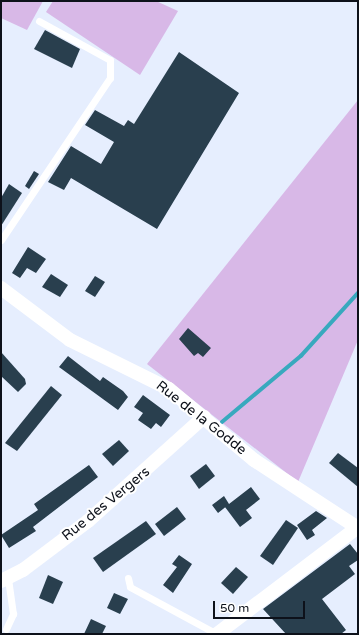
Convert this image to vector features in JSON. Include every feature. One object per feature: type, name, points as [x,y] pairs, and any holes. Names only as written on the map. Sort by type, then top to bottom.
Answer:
[{"type":"street","name":"Rue de la Godde","points":[[1,288],[59,333],[169,389],[254,460],[357,527]]},
{"type":"street","name":"Rue des Vergers","points":[[5,580],[88,521],[204,418]]},
{"type":"street","points":[[217,634],[357,527]]},
{"type":"lane","points":[[1,240],[110,78],[110,60],[39,21]]},
{"type":"lane","points":[[128,578],[130,587],[217,634]]},
{"type":"lane","points":[[5,580],[13,614],[6,629]]},
{"type":"shaded area","points":[[1,1],[43,1],[27,30],[1,18]]},
{"type":"shaded area","points":[[53,1],[156,1],[178,11],[140,75],[46,12]]},
{"type":"shaded area","points":[[358,100],[358,340],[298,482],[147,364]]},
{"type":"building","points":[[45,30],[80,49],[72,68],[34,49]]},
{"type":"building","points":[[179,52],[239,93],[157,229],[71,178],[64,190],[48,182],[71,146],[101,164],[114,142],[85,125],[95,110],[124,126],[128,120],[134,124]]},
{"type":"building","points":[[34,171],[39,174],[29,189],[25,186]]},
{"type":"building","points":[[9,184],[22,193],[1,226],[1,198]]},
{"type":"building","points":[[28,247],[46,259],[36,273],[27,268],[20,278],[12,273]]},
{"type":"building","points":[[51,274],[68,285],[60,297],[42,287]]},
{"type":"building","points":[[95,276],[105,282],[95,297],[85,291]]},
{"type":"building","points":[[188,328],[211,348],[203,357],[198,353],[194,356],[179,339]]},
{"type":"building","points":[[1,352],[25,379],[26,384],[18,392],[1,376]]},
{"type":"building","points":[[68,356],[100,381],[103,377],[123,391],[128,397],[118,410],[59,367]]},
{"type":"building","points":[[51,386],[62,395],[17,451],[5,443]]},
{"type":"building","points":[[143,395],[170,415],[161,427],[156,423],[151,429],[138,420],[143,413],[134,407]]},
{"type":"building","points":[[119,440],[129,451],[113,466],[102,454]]},
{"type":"building","points":[[338,453],[358,468],[358,487],[329,463]]},
{"type":"building","points":[[206,464],[215,476],[199,489],[190,476]]},
{"type":"building","points":[[89,465],[98,477],[33,527],[36,531],[9,548],[1,535],[38,510],[34,504]]},
{"type":"building","points":[[251,487],[260,499],[246,510],[252,518],[240,527],[225,507],[218,513],[212,505],[224,496],[229,504]]},
{"type":"building","points":[[177,507],[186,519],[164,536],[155,524]]},
{"type":"building","points":[[316,511],[327,518],[312,530],[315,535],[307,540],[297,525]]},
{"type":"building","points":[[286,520],[298,528],[273,565],[260,556]]},
{"type":"building","points":[[146,521],[156,534],[103,572],[93,558]]},
{"type":"building","points":[[350,544],[358,554],[358,560],[349,566],[355,574],[322,599],[346,630],[341,634],[286,634],[263,609]]},
{"type":"building","points":[[179,555],[192,564],[173,593],[163,585],[177,567],[172,564]]},
{"type":"building","points":[[236,567],[248,577],[233,594],[221,583]]},
{"type":"building","points":[[48,575],[63,582],[53,604],[39,598]]},
{"type":"building","points":[[114,593],[128,599],[120,614],[107,608]]},
{"type":"building","points":[[91,619],[106,626],[102,634],[84,634]]},
{"type":"waterway","points":[[222,422],[301,356],[358,293]]}]
